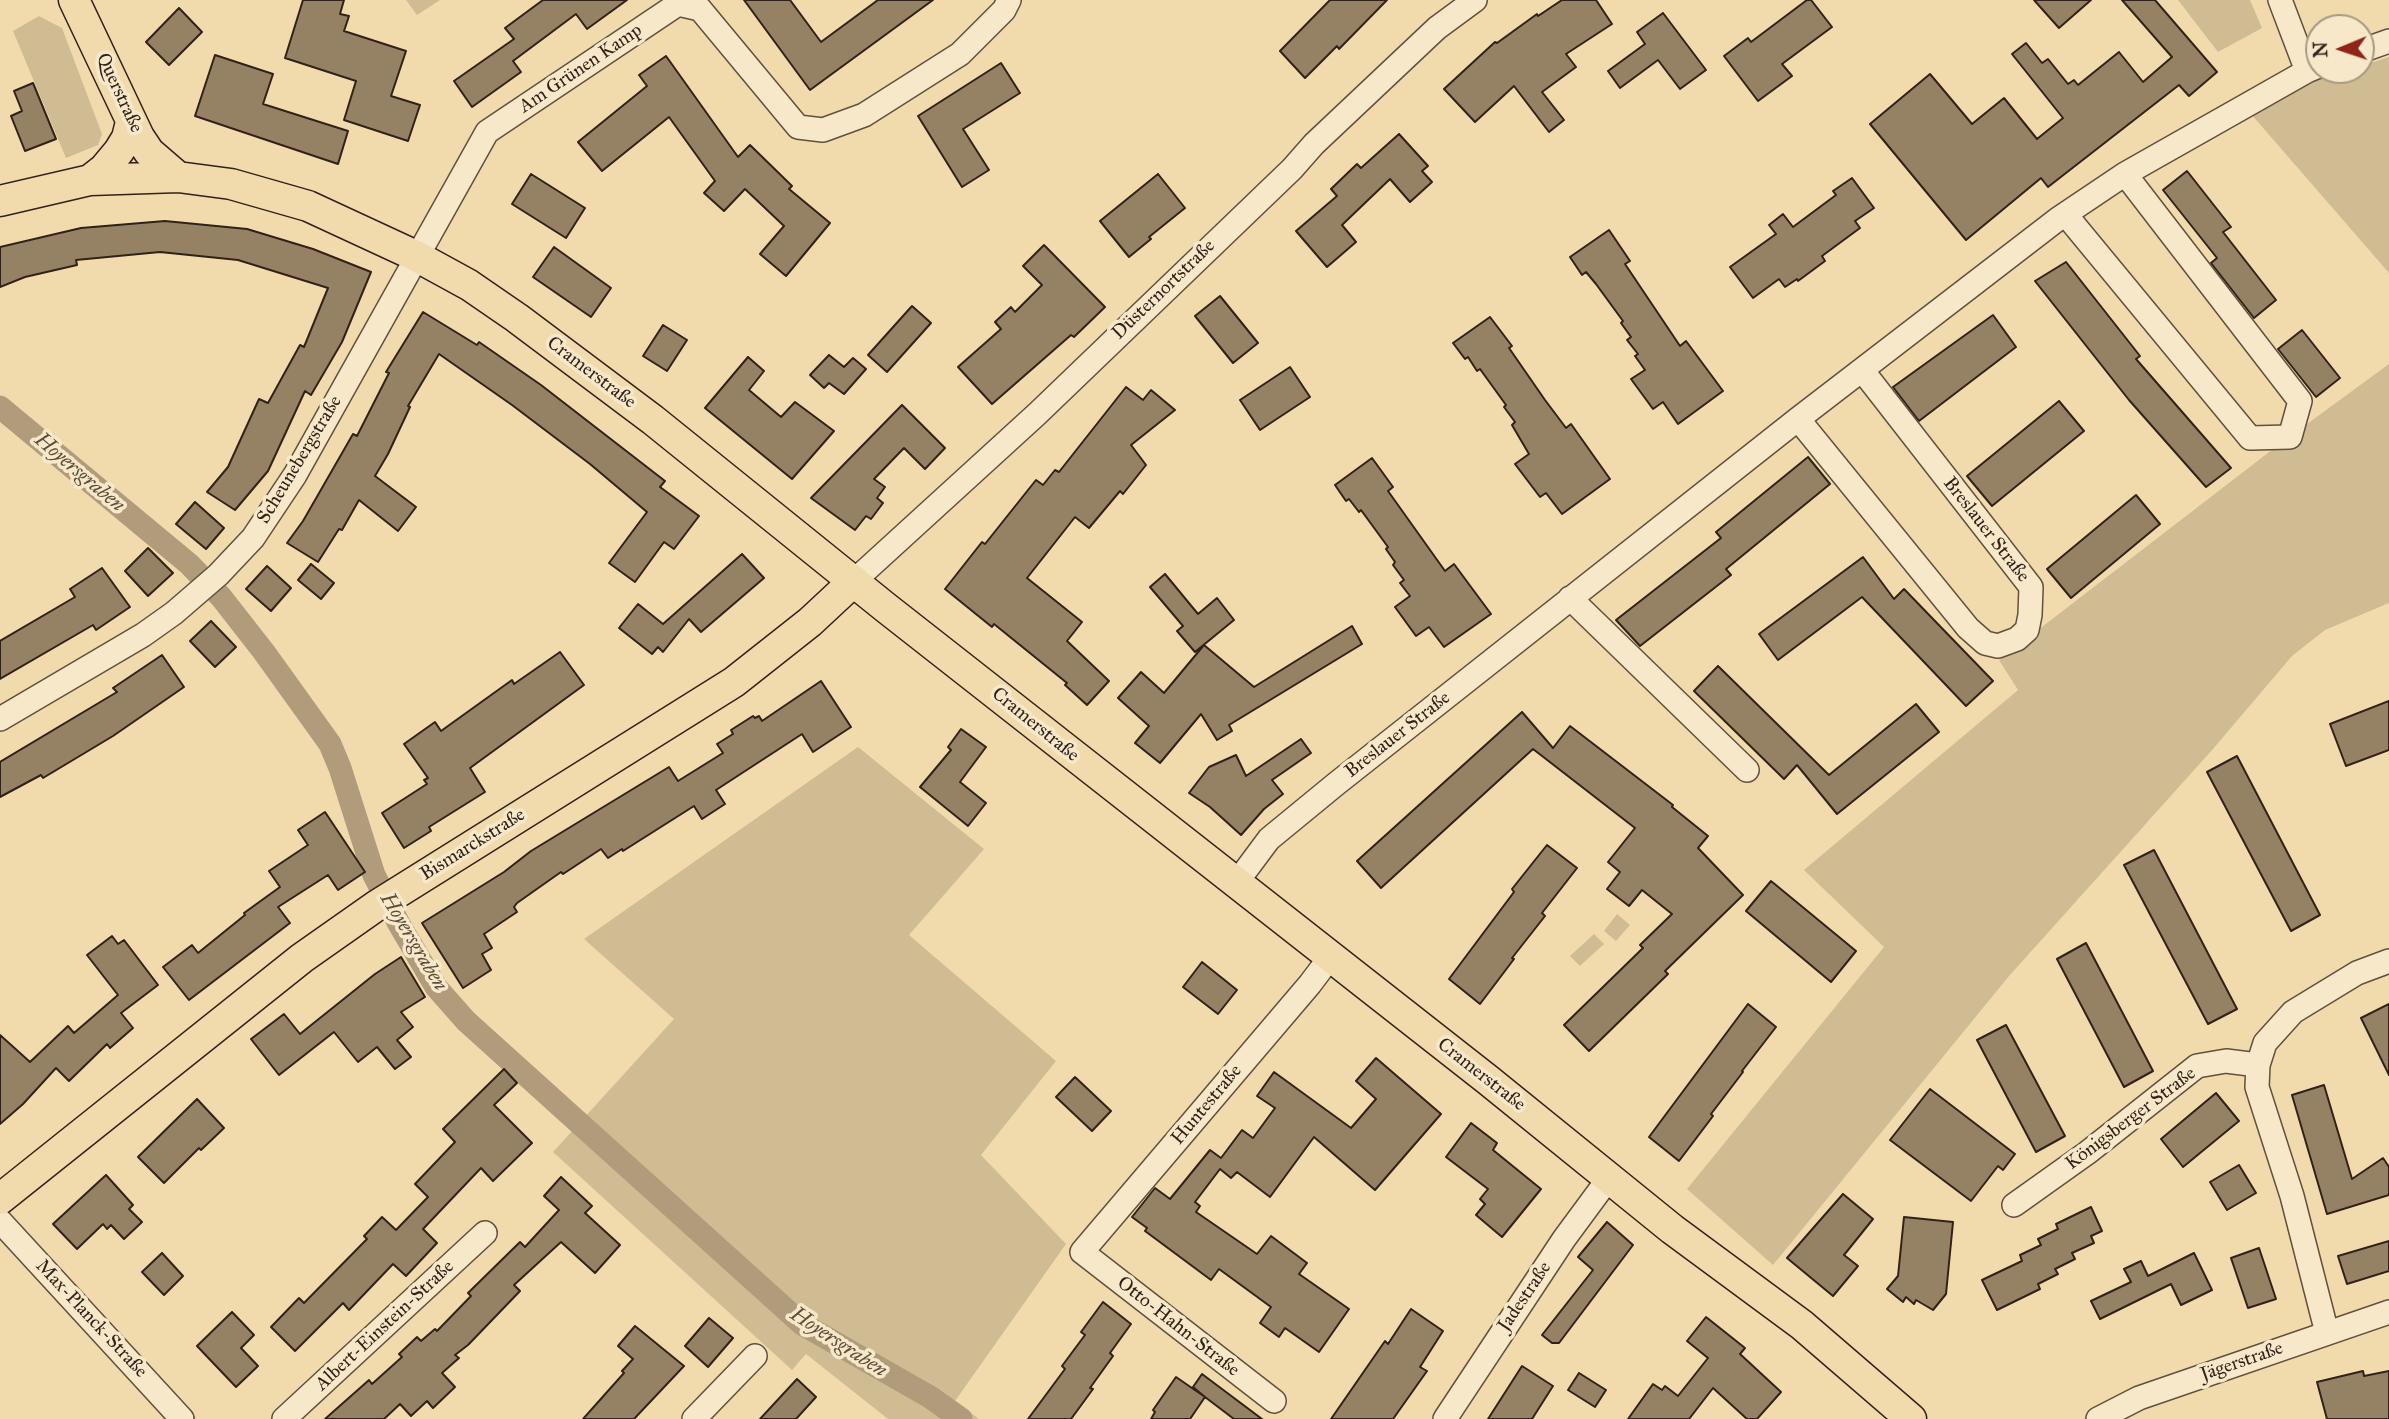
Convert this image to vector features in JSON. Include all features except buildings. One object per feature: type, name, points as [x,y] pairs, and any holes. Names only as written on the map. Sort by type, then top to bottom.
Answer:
[{"type":"main road","name":"Querstraße","points":[[74,0],[131,122],[149,152],[178,177]]},
{"type":"main road","points":[[90,180],[104,169],[119,151],[127,138],[131,122]]},
{"type":"main road","name":"Cramerstraße","points":[[0,201],[90,180],[178,177],[231,184],[308,206],[416,256],[469,285],[653,420],[1682,1237],[1802,1325],[1912,1419]]},
{"type":"main road","name":"Bismarckstraße","points":[[0,1199],[302,958],[386,899],[734,682],[810,622],[854,581]]},
{"type":"street","name":"Am Grünen Kamp","points":[[416,256],[487,132],[678,4],[700,9],[798,127],[823,130],[864,115],[960,54],[1004,10],[1009,0]]},
{"type":"street","name":"Düsternortstraße","points":[[854,581],[1037,414],[1437,28],[1475,0]]},
{"type":"street","points":[[2280,0],[2305,52]]},
{"type":"street","name":"Breslauer Straße","points":[[1237,882],[1269,839],[1798,419],[2066,215],[2125,174],[2305,73]]},
{"type":"street","points":[[2066,215],[2250,438],[2290,437],[2300,401],[2125,174]]},
{"type":"street","name":"Scheunebergstraße","points":[[0,719],[142,635],[210,582],[253,538],[295,475],[416,256]]},
{"type":"street","name":"Breslauer Straße","points":[[1798,419],[1968,628],[1985,643],[1998,646],[2017,639],[2027,630],[2031,587],[1862,370]]},
{"type":"street","points":[[1570,598],[1747,770]]},
{"type":"street","name":"Huntestraße","points":[[1082,1252],[1331,956]]},
{"type":"street","points":[[2327,1333],[2292,1196],[2257,1087],[2258,1065],[2265,1044],[2293,1012],[2357,973],[2389,961]]},
{"type":"street","name":"Königsberger Straße","points":[[2014,1205],[2087,1153],[2197,1066],[2226,1061],[2258,1065]]},
{"type":"street","name":"Jadestraße","points":[[1445,1419],[1564,1239],[1609,1178]]},
{"type":"street","name":"Max-Planck-Straße","points":[[0,1221],[182,1419]]},
{"type":"street","name":"Albert-Einstein-Straße","points":[[284,1419],[485,1233]]},
{"type":"street","name":"Otto-Hahn-Straße","points":[[1082,1252],[1274,1401]]},
{"type":"street","name":"Jägerstraße","points":[[2098,1419],[2139,1398],[2389,1312]]},
{"type":"street","points":[[700,1417],[755,1356]]},
{"type":"shaded area","points":[[406,0],[440,0],[417,15]]},
{"type":"shaded area","points":[[2178,0],[2250,0],[2262,28],[2218,52]]},
{"type":"shaded area","points":[[39,16],[62,28],[102,134],[98,145],[66,158],[13,31]]},
{"type":"shaded area","points":[[2389,57],[2389,273],[2251,114],[2310,84],[2375,84],[2375,62]]},
{"type":"shaded area","points":[[2389,364],[2389,603],[2325,630],[2292,656],[2213,749],[2009,976],[1773,1265],[1687,1189],[1884,947],[1804,870],[2018,690],[1999,660],[2277,446]]},
{"type":"shaded area","points":[[858,747],[984,849],[909,935],[1056,1061],[981,1155],[1066,1244],[955,1401],[979,1419],[888,1419],[806,1354],[792,1370],[553,1152],[674,1019],[584,939]]},
{"type":"shaded area","points":[[1617,914],[1630,925],[1616,941],[1604,931]]},
{"type":"shaded area","points":[[1594,934],[1604,944],[1580,966],[1570,956]]},
{"type":"waterway","name":"Hoyersgraben","points":[[0,407],[189,564],[221,597],[264,652],[330,744],[374,875],[436,987],[466,1021],[802,1324],[930,1397],[961,1419]]}]
